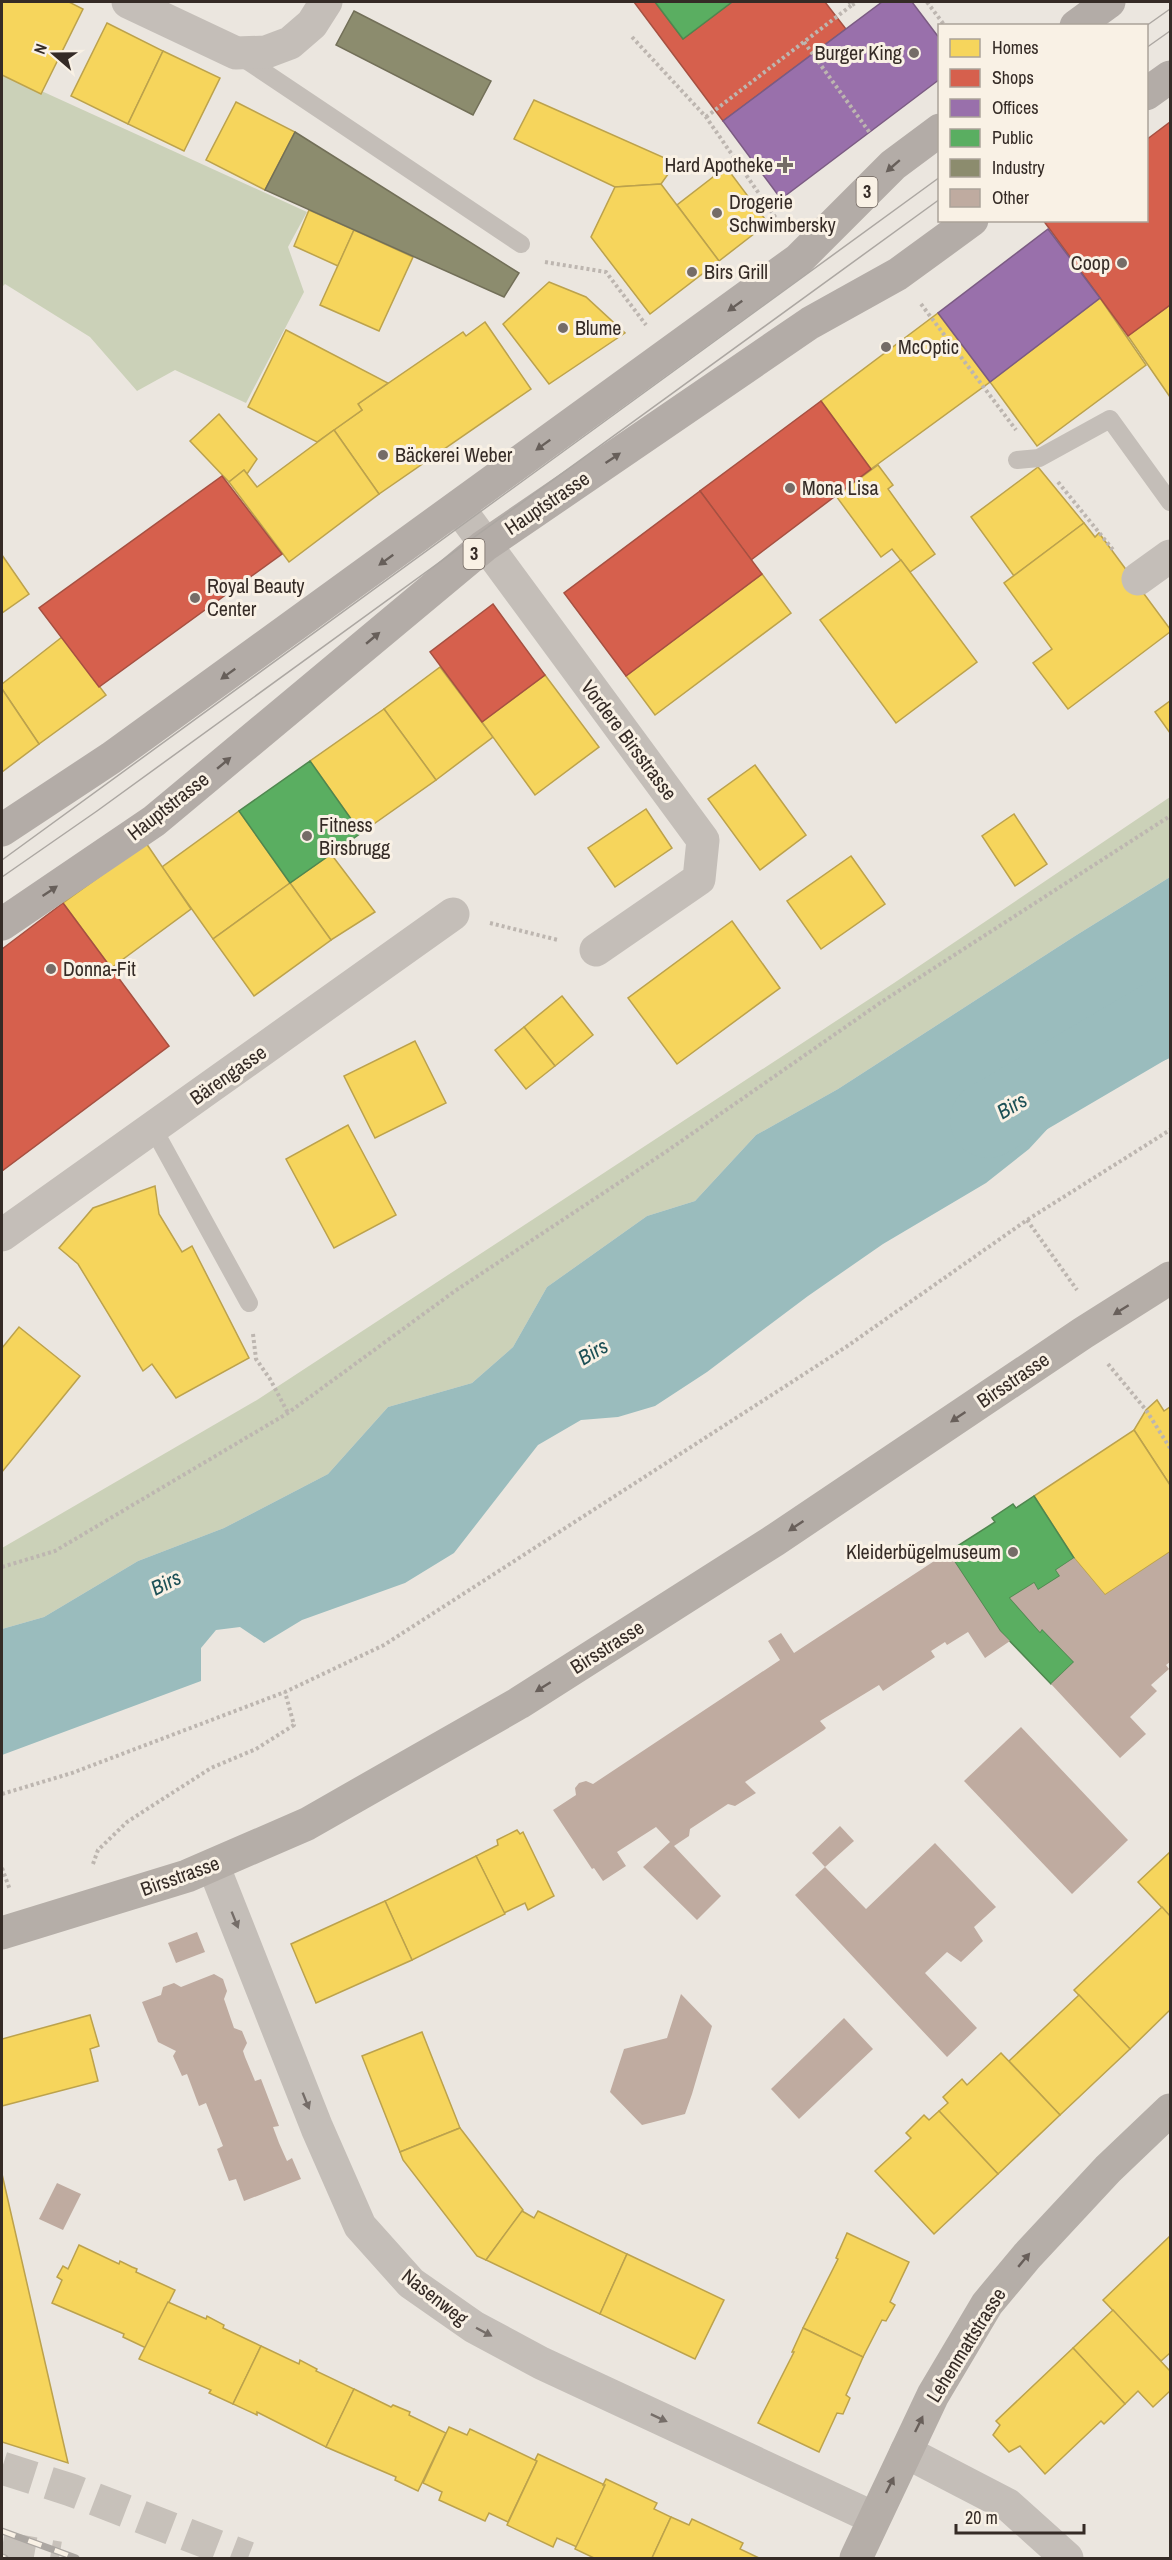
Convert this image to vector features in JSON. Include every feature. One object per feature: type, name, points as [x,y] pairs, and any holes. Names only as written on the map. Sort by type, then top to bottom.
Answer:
[{"type":"main road","points":[[1079,24],[1109,2]]},
{"type":"main road","points":[[1148,93],[1170,77]]},
{"type":"main road","name":"3","points":[[2,830],[111,758],[799,259],[894,165],[938,131]]},
{"type":"main road","name":"Hauptstrasse","points":[[2,924],[154,821],[484,546],[810,323],[898,274],[969,222]]},
{"type":"street","points":[[128,2],[236,53],[266,52],[291,43],[312,24],[327,2]]},
{"type":"street","name":"Vordere Birsstrasse","points":[[458,507],[484,546],[703,840],[699,879],[596,950]]},
{"type":"street","points":[[1138,579],[1170,555]]},
{"type":"street","name":"Bärengasse","points":[[2,1235],[453,914]]},
{"type":"street","name":"Birsstrasse","points":[[2,1933],[187,1876],[307,1824],[519,1703],[775,1540],[1083,1333],[1170,1278]]},
{"type":"street","name":"Nasenweg","points":[[213,1865],[317,2128],[360,2226],[411,2283],[474,2327],[542,2363],[874,2518]]},
{"type":"street","name":"Lehenmattstrasse","points":[[856,2559],[933,2395],[987,2304],[1027,2256],[1108,2169],[1170,2110]]},
{"type":"street","points":[[906,2452],[1008,2505],[1067,2559]]},
{"type":"lane","points":[[236,53],[521,244]]},
{"type":"lane","points":[[1017,459],[1038,458],[1110,419],[1170,502]]},
{"type":"lane","points":[[153,1128],[249,1303]]},
{"type":"path","points":[[706,117],[851,3],[857,2]]},
{"type":"path","points":[[927,2],[944,24]]},
{"type":"path","points":[[632,37],[706,117],[774,215],[799,259]]},
{"type":"path","points":[[804,42],[894,165]]},
{"type":"path","points":[[521,244],[547,264],[606,272],[668,354]]},
{"type":"path","points":[[2,1567],[56,1551],[288,1413],[455,1291],[667,1151],[890,997],[1170,816]]},
{"type":"path","points":[[453,914],[596,950]]},
{"type":"path","points":[[2,1794],[72,1773],[285,1692],[384,1645],[846,1347],[1027,1220],[1170,1130]]},
{"type":"path","points":[[1027,1220],[1078,1291]]},
{"type":"path","points":[[1083,1333],[1146,1410],[1170,1448]]},
{"type":"path","points":[[256,1359],[270,1379],[288,1413]]},
{"type":"path","points":[[90,1870],[98,1850],[127,1822],[211,1768],[256,1749],[294,1725],[285,1692]]},
{"type":"path","points":[[2,1868],[8,1887]]},
{"type":"green space","points":[[2,73],[307,212],[288,247],[304,292],[246,403],[175,370],[137,391],[90,337],[5,284],[2,287]]},
{"type":"green space","points":[[1170,797],[1170,877],[838,1089],[756,1135],[695,1201],[647,1216],[547,1287],[513,1347],[472,1383],[388,1407],[328,1474],[224,1528],[138,1561],[44,1617],[2,1629],[2,1548],[257,1400],[894,983]]},
{"type":"water","points":[[1170,877],[1170,1058],[1120,1078],[1093,1027],[1067,1032],[1087,1086],[1029,1149],[986,1183],[883,1244],[808,1296],[707,1372],[655,1406],[618,1417],[581,1420],[538,1445],[454,1553],[405,1583],[302,1620],[264,1643],[240,1627],[216,1630],[201,1648],[201,1681],[2,1755],[2,1629],[44,1617],[138,1561],[224,1528],[328,1474],[388,1407],[472,1383],[513,1347],[547,1287],[647,1216],[695,1201],[756,1135],[838,1089]]},
{"type":"building: Homes","points":[[2,2],[69,2],[83,9],[41,94],[2,75]]},
{"type":"building: Homes","points":[[107,23],[163,51],[128,124],[71,96]]},
{"type":"building: Homes","points":[[163,51],[220,78],[184,151],[128,124]]},
{"type":"building: Homes","points":[[534,100],[676,163],[661,184],[615,187],[514,139]]},
{"type":"building: Homes","points":[[236,102],[295,132],[265,190],[206,160]]},
{"type":"building: Homes","points":[[726,167],[768,223],[719,261],[677,205]]},
{"type":"building: Homes","points":[[661,184],[719,261],[650,314],[591,237],[615,187]]},
{"type":"building: Homes","points":[[309,210],[354,230],[338,266],[294,246]]},
{"type":"building: Homes","points":[[354,230],[413,257],[379,331],[320,305]]},
{"type":"building: Homes","name":"Blume","points":[[549,282],[586,297],[625,333],[549,384],[503,324]]},
{"type":"building: Homes","points":[[1100,298],[1146,365],[1037,446],[990,382]]},
{"type":"building: Homes","points":[[1170,305],[1170,397],[1128,336]]},
{"type":"building: Homes","points":[[938,313],[990,382],[871,469],[821,401]]},
{"type":"building: Homes","points":[[485,322],[531,389],[379,494],[334,430],[362,410],[358,404],[463,332],[466,336]]},
{"type":"building: Homes","points":[[286,330],[388,383],[358,404],[362,410],[317,442],[248,407]]},
{"type":"building: Homes","points":[[219,414],[257,459],[247,474],[244,470],[229,482],[190,441]]},
{"type":"building: Homes","points":[[334,430],[379,494],[289,562],[229,482],[244,470],[257,487]]},
{"type":"building: Homes","points":[[878,465],[893,485],[888,489],[935,554],[910,572],[892,549],[881,557],[836,496]]},
{"type":"building: Homes","points":[[1038,467],[1084,523],[1014,576],[971,517]]},
{"type":"building: Homes","points":[[1084,523],[1095,537],[1099,533],[1170,632],[1068,709],[1033,663],[1052,649],[1004,583]]},
{"type":"building: Homes","points":[[2,555],[29,594],[2,613]]},
{"type":"building: Homes","points":[[901,560],[977,662],[896,723],[820,620]]},
{"type":"building: Homes","points":[[762,574],[791,613],[655,715],[626,676]]},
{"type":"building: Homes","points":[[62,637],[106,695],[39,744],[2,689],[2,684]]},
{"type":"building: Homes","points":[[440,667],[493,737],[436,780],[384,709]]},
{"type":"building: Homes","points":[[545,675],[599,747],[535,795],[482,722]]},
{"type":"building: Homes","points":[[2,689],[39,744],[2,772]]},
{"type":"building: Homes","points":[[1170,701],[1170,733],[1155,712]]},
{"type":"building: Homes","points":[[384,709],[436,780],[361,833],[310,761]]},
{"type":"building: Homes","points":[[755,765],[806,835],[760,870],[708,799]]},
{"type":"building: Homes","points":[[646,809],[672,848],[615,887],[588,848]]},
{"type":"building: Homes","points":[[239,811],[290,883],[213,939],[162,867]]},
{"type":"building: Homes","points":[[1014,814],[1047,864],[1015,886],[982,836]]},
{"type":"building: Homes","points":[[146,843],[191,909],[111,968],[63,903]]},
{"type":"building: Homes","points":[[331,854],[375,912],[331,940],[290,883]]},
{"type":"building: Homes","points":[[851,856],[885,904],[821,949],[787,901]]},
{"type":"building: Homes","points":[[290,883],[331,940],[254,996],[213,939]]},
{"type":"building: Homes","points":[[732,921],[780,988],[677,1064],[628,998]]},
{"type":"building: Homes","points":[[562,996],[593,1035],[555,1066],[524,1027]]},
{"type":"building: Homes","points":[[524,1027],[555,1066],[526,1089],[495,1050]]},
{"type":"building: Homes","points":[[415,1041],[446,1103],[375,1138],[344,1076]]},
{"type":"building: Homes","points":[[348,1125],[396,1215],[334,1248],[286,1159]]},
{"type":"building: Homes","points":[[155,1186],[159,1214],[182,1252],[192,1246],[249,1358],[176,1398],[152,1364],[143,1371],[78,1264],[59,1248],[93,1208]]},
{"type":"building: Homes","points":[[19,1327],[80,1376],[2,1472],[2,1348]]},
{"type":"building: Homes","points":[[1157,1400],[1164,1411],[1170,1407],[1170,1485],[1134,1430],[1146,1410]]},
{"type":"building: Homes","points":[[1134,1430],[1170,1485],[1170,1552],[1105,1595],[1074,1558],[1034,1496]]},
{"type":"building: Homes","points":[[517,1830],[520,1834],[523,1832],[554,1896],[528,1910],[525,1903],[504,1913],[476,1856],[498,1845],[497,1840]]},
{"type":"building: Homes","points":[[1170,1852],[1170,1916],[1138,1882]]},
{"type":"building: Homes","points":[[476,1856],[505,1914],[412,1960],[385,1901]]},
{"type":"building: Homes","points":[[385,1901],[412,1960],[316,2003],[291,1944]]},
{"type":"building: Homes","points":[[1162,1907],[1170,1916],[1170,2010],[1130,2049],[1074,1990]]},
{"type":"building: Homes","points":[[1079,1995],[1130,2049],[1060,2115],[1009,2061]]},
{"type":"building: Homes","points":[[90,2015],[99,2046],[90,2049],[98,2081],[2,2106],[2,2039]]},
{"type":"building: Homes","points":[[422,2032],[460,2128],[400,2152],[362,2056]]},
{"type":"building: Homes","points":[[1001,2053],[1060,2115],[998,2174],[939,2111],[948,2103],[943,2097],[962,2079],[967,2085]]},
{"type":"building: Homes","points":[[939,2111],[998,2174],[934,2234],[875,2171],[911,2138],[906,2133],[924,2115],[929,2120]]},
{"type":"building: Homes","points":[[460,2128],[523,2210],[486,2260],[477,2256],[403,2160],[400,2152]]},
{"type":"building: Homes","points":[[2,2174],[68,2463],[2,2442]]},
{"type":"building: Homes","points":[[522,2211],[534,2218],[538,2211],[627,2254],[600,2314],[486,2260]]},
{"type":"building: Homes","points":[[847,2233],[909,2262],[890,2302],[895,2305],[886,2321],[882,2320],[863,2357],[803,2328],[838,2259],[836,2258]]},
{"type":"building: Homes","points":[[1170,2236],[1170,2353],[1161,2361],[1103,2300]]},
{"type":"building: Homes","points":[[79,2245],[119,2264],[120,2261],[137,2269],[136,2272],[175,2290],[146,2348],[123,2337],[124,2334],[52,2303],[62,2280],[57,2277],[63,2266],[68,2269]]},
{"type":"building: Homes","points":[[627,2254],[724,2300],[695,2359],[600,2314]]},
{"type":"building: Homes","points":[[168,2302],[206,2319],[207,2316],[224,2325],[223,2328],[261,2346],[233,2404],[209,2393],[211,2390],[139,2359]]},
{"type":"building: Homes","points":[[1113,2310],[1170,2371],[1170,2391],[1153,2407],[1138,2391],[1125,2404],[1073,2348]]},
{"type":"building: Homes","points":[[803,2328],[863,2357],[846,2395],[850,2398],[843,2414],[837,2413],[819,2452],[758,2423],[794,2352],[792,2352]]},
{"type":"building: Homes","points":[[261,2346],[299,2364],[300,2360],[317,2369],[316,2371],[354,2389],[326,2447],[257,2412],[257,2415],[233,2404]]},
{"type":"building: Homes","points":[[1073,2348],[1125,2404],[1104,2424],[1101,2421],[1045,2474],[1020,2446],[1009,2452],[993,2435],[1000,2425],[996,2421]]},
{"type":"building: Homes","points":[[354,2389],[391,2407],[393,2405],[410,2412],[409,2415],[446,2433],[418,2491],[395,2480],[396,2477],[326,2447]]},
{"type":"building: Homes","points":[[449,2427],[467,2435],[470,2429],[537,2461],[508,2522],[489,2513],[485,2521],[439,2500],[442,2492],[423,2483]]},
{"type":"building: Homes","points":[[538,2454],[605,2485],[577,2547],[557,2538],[553,2547],[507,2525],[537,2461],[535,2460]]},
{"type":"building: Homes","points":[[606,2479],[657,2503],[654,2509],[671,2517],[652,2558],[594,2558],[575,2549]]},
{"type":"building: Homes","points":[[671,2517],[689,2525],[692,2519],[743,2543],[740,2549],[759,2558],[652,2558]]},
{"type":"building: Shops","points":[[634,2],[655,2],[683,39],[732,2],[825,2],[846,29],[723,121]]},
{"type":"building: Shops","name":"Coop","points":[[1170,122],[1170,305],[1128,336],[1044,222],[1148,222],[1148,138]]},
{"type":"building: Shops","points":[[821,401],[871,469],[751,560],[700,491]]},
{"type":"building: Shops","points":[[222,476],[282,554],[99,687],[39,608]]},
{"type":"building: Shops","points":[[700,491],[762,574],[626,676],[564,593]]},
{"type":"building: Shops","points":[[493,604],[545,675],[482,722],[430,652]]},
{"type":"building: Shops","points":[[63,903],[169,1046],[2,1171],[2,949]]},
{"type":"building: Offices","points":[[882,2],[912,2],[938,36],[938,81],[781,199],[723,121]]},
{"type":"building: Offices","points":[[1048,229],[1100,298],[990,382],[938,313]]},
{"type":"building: Public","points":[[655,2],[732,2],[683,39]]},
{"type":"building: Public","points":[[310,761],[361,833],[290,883],[239,811]]},
{"type":"building: Public","points":[[1034,1496],[1074,1558],[1056,1570],[1060,1576],[1038,1590],[1034,1583],[1010,1598],[1040,1632],[1042,1629],[1074,1662],[1051,1684],[1000,1631],[948,1552],[995,1522],[992,1518],[1013,1504],[1016,1508]]},
{"type":"building: Industry","points":[[354,11],[491,81],[473,115],[336,45]]},
{"type":"building: Industry","points":[[295,132],[519,273],[504,297],[265,190]]},
{"type":"building: Other","points":[[948,1552],[1000,1631],[1010,1641],[985,1658],[968,1632],[947,1645],[945,1642],[931,1651],[935,1657],[883,1691],[879,1685],[820,1721],[826,1728],[824,1730],[745,1782],[756,1793],[735,1806],[728,1804],[690,1829],[689,1836],[674,1846],[721,1896],[697,1920],[643,1867],[670,1842],[656,1827],[617,1852],[626,1866],[603,1881],[594,1868],[592,1869],[553,1810],[576,1795],[575,1788],[579,1783],[586,1781],[593,1784],[780,1660],[768,1641],[781,1633],[794,1653]]},
{"type":"building: Other","points":[[1170,1552],[1170,1662],[1166,1665],[1169,1669],[1151,1685],[1157,1691],[1130,1717],[1146,1734],[1120,1758],[1051,1684],[1074,1662],[1042,1629],[1040,1632],[1010,1598],[1034,1583],[1038,1590],[1060,1576],[1056,1570],[1074,1558],[1105,1595]]},
{"type":"building: Other","points":[[1021,1727],[1128,1840],[1072,1894],[964,1781]]},
{"type":"building: Other","points":[[840,1826],[854,1841],[825,1867],[812,1853]]},
{"type":"building: Other","points":[[935,1843],[996,1907],[974,1927],[983,1941],[961,1962],[947,1952],[925,1973],[977,2028],[947,2057],[795,1895],[825,1867],[866,1909]]},
{"type":"building: Other","points":[[197,1932],[205,1952],[176,1963],[168,1943]]},
{"type":"building: Other","points":[[214,1974],[223,1979],[227,1991],[224,1999],[234,2028],[242,2031],[247,2043],[243,2051],[245,2057],[255,2081],[261,2079],[279,2126],[273,2127],[279,2143],[287,2161],[292,2158],[301,2179],[244,2201],[236,2179],[229,2181],[217,2149],[223,2146],[206,2103],[199,2106],[187,2074],[182,2076],[173,2056],[176,2051],[158,2042],[142,2002],[161,1995],[163,1987],[174,1983],[181,1987]]},
{"type":"building: Other","points":[[681,1994],[712,2026],[692,2094],[685,2114],[642,2125],[610,2092],[624,2049],[667,2038]]},
{"type":"building: Other","points":[[844,2018],[873,2049],[799,2119],[771,2089]]},
{"type":"building: Other","points":[[57,2183],[81,2194],[63,2230],[39,2219]]},
{"type":"waterway","name":"Birs","points":[[988,1120],[1170,1013]]},
{"type":"tunnel","points":[[2,2468],[71,2490],[248,2558]]},
{"type":"tunnel","points":[[2,2548],[59,2558]]},
{"type":"tram line","points":[[1148,25],[1170,9]]},
{"type":"tram line","points":[[1148,47],[1170,31]]},
{"type":"tram line","points":[[2,860],[938,178]]},
{"type":"tram line","points":[[2,877],[97,811],[938,200]]},
{"type":"railway","points":[[2,2531],[76,2558]]},
{"type":"place","name":"Burger King","points":[[914,53]]},
{"type":"place","name":"Hard Apotheke","points":[[785,165]]},
{"type":"place","name":"Drogerie Schwimbersky","points":[[717,213]]},
{"type":"place","name":"Coop","points":[[1122,263]]},
{"type":"place","name":"Birs Grill","points":[[692,272]]},
{"type":"place","name":"Blume","points":[[563,328]]},
{"type":"place","name":"McOptic","points":[[886,347]]},
{"type":"place","name":"Bäckerei Weber","points":[[383,455]]},
{"type":"place","name":"Mona Lisa","points":[[790,488]]},
{"type":"place","name":"Royal Beauty Center","points":[[195,598]]},
{"type":"place","name":"Fitness Birsbrugg","points":[[307,836]]},
{"type":"place","name":"Donna-Fit","points":[[51,969]]},
{"type":"place","name":"Kleiderbügelmuseum","points":[[1013,1552]]}]
